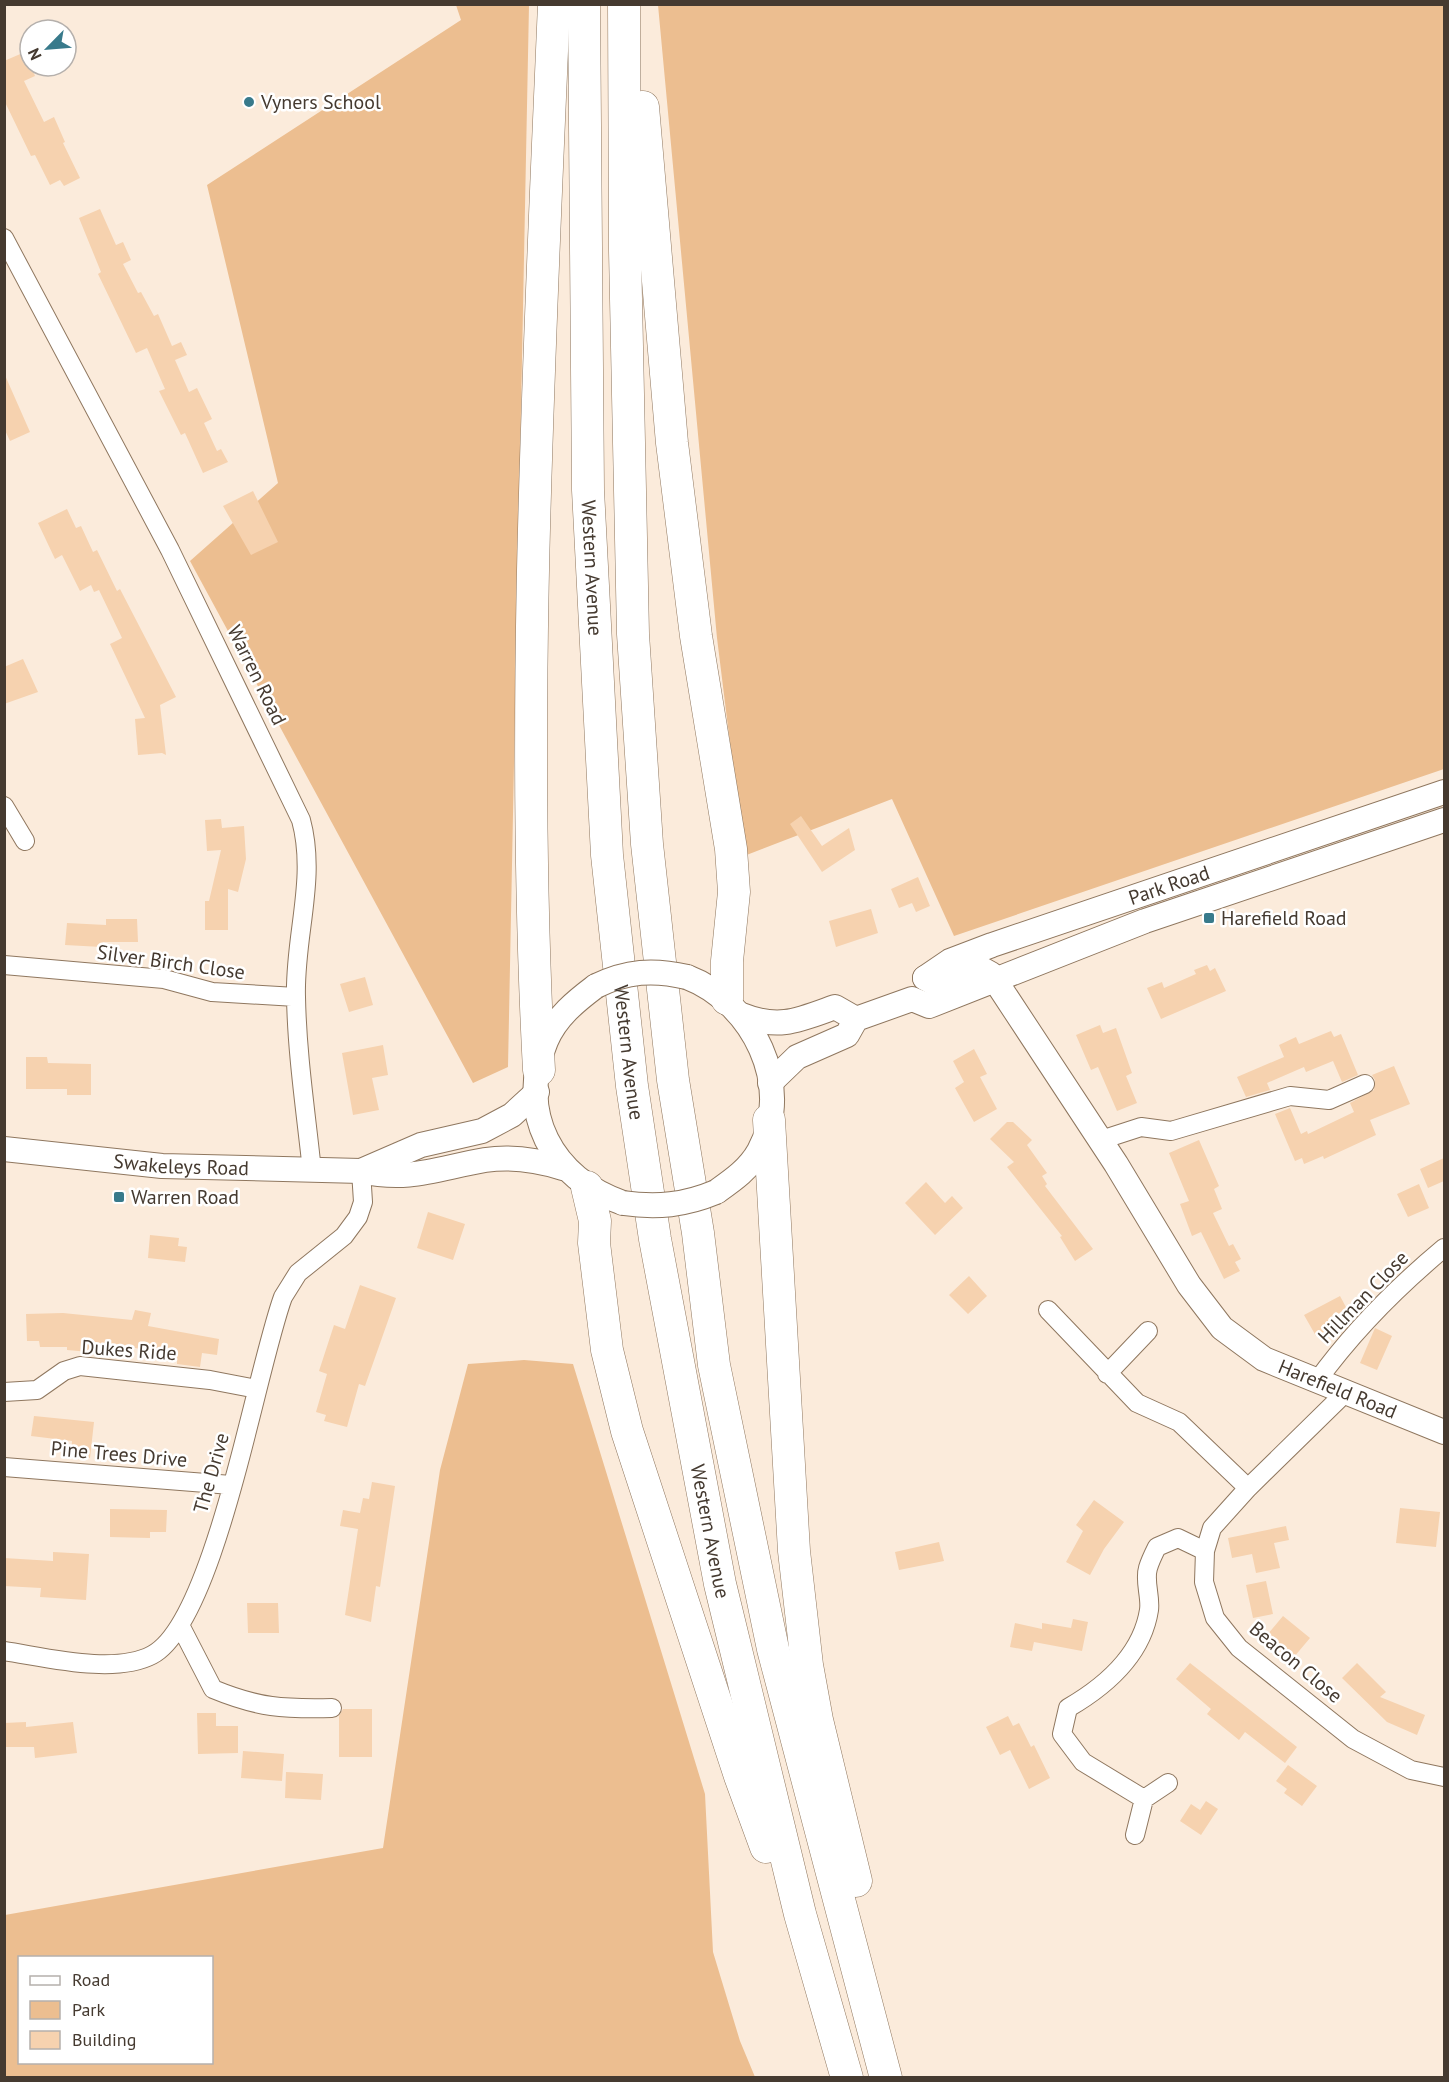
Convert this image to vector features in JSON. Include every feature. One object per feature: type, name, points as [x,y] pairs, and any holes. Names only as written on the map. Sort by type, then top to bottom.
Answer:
[{"type":"highway","points":[[538,1081],[532,695],[537,411],[554,4]]},
{"type":"highway","name":"Western Avenue","points":[[584,4],[588,490],[608,855],[631,1075],[655,1239],[720,1584],[800,1914],[846,2075]]},
{"type":"highway","name":"Western Avenue","points":[[624,4],[625,263],[633,634],[647,844],[673,1080],[698,1233],[714,1365],[773,1649],[892,2067]]},
{"type":"highway","points":[[635,4],[672,443],[698,646],[731,849],[734,892],[727,961],[734,1007]]},
{"type":"highway","points":[[769,1120],[794,1551],[807,1665],[892,2067]]},
{"type":"highway","points":[[575,1177],[595,1221],[594,1243],[607,1350],[627,1431],[740,1776],[828,2016]]},
{"type":"main road","name":"Park Road","points":[[912,999],[918,981],[950,961],[1444,792]]},
{"type":"main road","name":"Park Road","points":[[770,1083],[797,1057],[847,1035],[856,1019],[912,999],[929,1006],[1145,921],[1444,820]]},
{"type":"main road","points":[[925,978],[935,984],[982,969],[988,971],[995,979]]},
{"type":"main road","points":[[575,1177],[551,1150],[544,1133],[538,1081],[546,1041],[556,1023],[573,1003],[596,986],[616,976],[639,971],[662,971],[687,976],[704,983],[734,1007],[775,1024],[794,1022],[835,1007],[856,1019]]},
{"type":"main road","name":"Harefield Road","points":[[995,979],[1101,1140],[1189,1285],[1222,1328],[1264,1359],[1444,1432]]},
{"type":"main road","name":"Swakeleys Road","points":[[4,1149],[162,1166],[361,1171],[387,1177],[423,1174],[487,1160],[518,1159],[542,1161],[623,1203],[669,1206],[693,1202],[716,1192],[749,1165],[760,1149],[769,1120],[770,1083],[765,1056],[756,1034],[734,1007]]},
{"type":"main road","name":"Swakeleys Road","points":[[361,1171],[421,1145],[482,1131],[512,1115],[538,1081]]},
{"type":"street","name":"Warren Road","points":[[4,238],[170,550],[301,820],[307,847],[308,872],[299,932],[296,997],[312,1171]]},
{"type":"street","points":[[4,806],[24,841]]},
{"type":"street","name":"Silver Birch Close","points":[[4,964],[164,979],[212,992],[296,997]]},
{"type":"street","points":[[1101,1140],[1141,1127],[1171,1131],[1290,1096],[1329,1100],[1365,1084]]},
{"type":"street","name":"The Drive","points":[[4,1651],[80,1663],[117,1662],[152,1655],[181,1627],[208,1563],[276,1316],[290,1283],[344,1236],[358,1217],[363,1202],[361,1171]]},
{"type":"street","name":"Hillman Close","points":[[1317,1381],[1361,1326],[1444,1248]]},
{"type":"street","points":[[1048,1310],[1137,1403],[1179,1422],[1248,1488]]},
{"type":"street","points":[[1107,1374],[1148,1331]]},
{"type":"street","name":"Dukes Ride","points":[[4,1392],[37,1390],[64,1371],[80,1366],[210,1380],[257,1389]]},
{"type":"street","name":"Beacon Close","points":[[1345,1393],[1248,1488],[1212,1528],[1205,1551],[1204,1582],[1215,1618],[1239,1648],[1353,1739],[1411,1770],[1444,1777]]},
{"type":"street","name":"Pine Trees Drive","points":[[4,1467],[231,1485]]},
{"type":"street","points":[[1144,1799],[1083,1762],[1062,1734],[1068,1708],[1090,1695],[1118,1672],[1139,1643],[1149,1609],[1147,1569],[1157,1546],[1178,1538],[1205,1551]]},
{"type":"street","points":[[181,1627],[213,1689],[238,1700],[277,1709],[332,1708]]},
{"type":"street","points":[[1135,1835],[1144,1799],[1168,1783]]},
{"type":"green space","points":[[456,5],[529,5],[508,1067],[473,1083],[190,561],[278,483],[207,185],[461,20]]},
{"type":"green space","points":[[658,5],[1444,5],[1444,769],[954,936],[892,799],[744,856],[717,638]]},
{"type":"green space","points":[[524,1360],[573,1364],[705,1794],[713,1952],[740,2041],[755,2077],[5,2077],[5,1915],[383,1848],[440,1470],[468,1364]]},
{"type":"building","points":[[18,55],[18,78],[31,78],[24,81],[44,122],[54,117],[65,142],[63,143],[80,178],[64,186],[60,180],[50,185],[35,155],[31,156],[4,100],[4,61]]},
{"type":"building","points":[[100,209],[116,245],[123,242],[131,260],[123,264],[138,293],[141,292],[154,316],[158,314],[172,346],[181,342],[187,355],[175,360],[189,392],[197,388],[212,419],[204,423],[217,451],[221,449],[228,462],[203,473],[185,433],[181,435],[159,391],[165,389],[147,348],[136,353],[98,274],[101,272],[79,218]]},
{"type":"building","points":[[4,373],[30,432],[10,441],[4,428]]},
{"type":"building","points":[[253,491],[278,542],[251,555],[223,506]]},
{"type":"building","points":[[67,509],[76,528],[81,526],[93,552],[97,550],[117,591],[120,589],[176,697],[160,705],[166,755],[162,753],[138,755],[135,719],[145,718],[110,644],[122,638],[99,590],[94,592],[91,585],[80,591],[62,555],[55,559],[38,523]]},
{"type":"building","points":[[23,659],[38,692],[4,704],[4,667]]},
{"type":"building","points":[[801,816],[822,846],[849,828],[855,850],[822,872],[790,824]]},
{"type":"building","points":[[221,819],[222,828],[244,826],[246,859],[238,892],[228,889],[228,930],[205,930],[205,901],[209,901],[221,850],[207,851],[205,820]]},
{"type":"building","points":[[918,877],[930,906],[916,912],[912,903],[899,908],[891,889]]},
{"type":"building","points":[[871,909],[878,933],[836,947],[829,921]]},
{"type":"building","points":[[106,919],[137,919],[138,942],[103,942],[102,947],[65,945],[67,923],[106,925]]},
{"type":"building","points":[[1207,965],[1210,971],[1215,968],[1226,991],[1161,1019],[1147,988],[1162,982],[1164,988],[1196,974],[1194,970]]},
{"type":"building","points":[[365,977],[373,1005],[349,1012],[340,984]]},
{"type":"building","points":[[1100,1025],[1103,1033],[1116,1028],[1132,1073],[1126,1076],[1137,1103],[1117,1111],[1098,1067],[1091,1070],[1076,1035]]},
{"type":"building","points":[[1331,1031],[1334,1037],[1341,1034],[1358,1075],[1342,1082],[1333,1061],[1306,1072],[1304,1067],[1267,1083],[1270,1090],[1246,1097],[1237,1077],[1284,1057],[1279,1045],[1296,1037],[1299,1044]]},
{"type":"building","points":[[383,1045],[388,1075],[372,1078],[379,1110],[353,1115],[342,1053]]},
{"type":"building","points":[[974,1049],[987,1074],[980,1077],[997,1109],[974,1122],[955,1088],[964,1082],[953,1061]]},
{"type":"building","points":[[26,1057],[47,1057],[48,1063],[91,1064],[91,1095],[67,1095],[67,1089],[26,1089]]},
{"type":"building","points":[[1394,1066],[1410,1104],[1370,1120],[1376,1135],[1324,1159],[1323,1156],[1304,1164],[1302,1158],[1295,1161],[1275,1114],[1290,1108],[1301,1134],[1307,1131],[1308,1134],[1354,1112],[1350,1103],[1374,1090],[1375,1080],[1372,1075]]},
{"type":"building","points":[[1007,1122],[1013,1122],[1032,1140],[1027,1145],[1047,1173],[1042,1176],[1047,1184],[1045,1186],[1093,1249],[1075,1261],[1060,1237],[1062,1236],[1007,1167],[1014,1162],[990,1139]]},
{"type":"building","points":[[1199,1140],[1219,1186],[1214,1189],[1222,1209],[1213,1213],[1229,1246],[1233,1244],[1241,1259],[1235,1262],[1240,1271],[1224,1279],[1201,1232],[1192,1236],[1180,1204],[1189,1201],[1169,1153]]},
{"type":"building","points":[[1444,1158],[1444,1181],[1428,1188],[1420,1169]]},
{"type":"building","points":[[926,1182],[945,1203],[952,1196],[963,1208],[935,1235],[905,1203]]},
{"type":"building","points":[[1419,1184],[1429,1208],[1408,1217],[1397,1194]]},
{"type":"building","points":[[428,1212],[465,1224],[453,1260],[417,1248]]},
{"type":"building","points":[[150,1235],[179,1238],[178,1246],[187,1247],[185,1262],[148,1258]]},
{"type":"building","points":[[969,1276],[987,1296],[968,1314],[949,1295]]},
{"type":"building","points":[[360,1285],[396,1298],[365,1386],[359,1384],[347,1427],[324,1421],[326,1415],[316,1412],[327,1374],[319,1371],[334,1325],[345,1329]]},
{"type":"building","points":[[1340,1296],[1347,1309],[1334,1316],[1338,1324],[1316,1336],[1304,1315]]},
{"type":"building","points":[[135,1310],[151,1313],[148,1326],[219,1339],[217,1355],[202,1353],[200,1367],[177,1364],[177,1358],[123,1345],[123,1347],[112,1347],[112,1354],[67,1350],[67,1347],[40,1347],[39,1341],[27,1341],[26,1314],[63,1313],[132,1320]]},
{"type":"building","points":[[1375,1328],[1392,1336],[1377,1370],[1360,1363]]},
{"type":"building","points":[[34,1416],[94,1422],[90,1458],[71,1456],[72,1441],[31,1436]]},
{"type":"building","points":[[372,1482],[395,1486],[380,1587],[376,1586],[371,1622],[345,1615],[358,1529],[340,1526],[343,1510],[360,1513],[363,1498],[369,1499]]},
{"type":"building","points":[[1094,1500],[1124,1522],[1104,1549],[1090,1575],[1066,1562],[1083,1531],[1076,1525]]},
{"type":"building","points":[[1400,1508],[1440,1512],[1436,1547],[1396,1543]]},
{"type":"building","points":[[110,1509],[167,1510],[166,1532],[150,1532],[150,1538],[110,1537]]},
{"type":"building","points":[[1286,1526],[1289,1540],[1274,1543],[1280,1568],[1256,1573],[1252,1554],[1232,1558],[1228,1538]]},
{"type":"building","points":[[939,1542],[944,1561],[899,1570],[895,1552]]},
{"type":"building","points":[[53,1552],[89,1554],[86,1600],[40,1597],[41,1588],[4,1586],[4,1558],[53,1561]]},
{"type":"building","points":[[1266,1581],[1273,1614],[1253,1618],[1246,1585]]},
{"type":"building","points":[[247,1603],[278,1603],[279,1633],[248,1633]]},
{"type":"building","points":[[1283,1616],[1310,1638],[1294,1657],[1267,1635]]},
{"type":"building","points":[[1073,1619],[1088,1622],[1082,1651],[1034,1642],[1032,1651],[1010,1647],[1015,1623],[1042,1629],[1042,1623],[1071,1628]]},
{"type":"building","points":[[1190,1663],[1297,1747],[1285,1763],[1245,1732],[1239,1740],[1207,1714],[1211,1709],[1176,1679]]},
{"type":"building","points":[[1357,1663],[1386,1692],[1380,1697],[1425,1715],[1417,1735],[1387,1722],[1342,1678]]},
{"type":"building","points":[[343,1709],[372,1709],[372,1757],[339,1757],[339,1716]]},
{"type":"building","points":[[197,1713],[216,1713],[216,1726],[238,1726],[238,1753],[198,1754]]},
{"type":"building","points":[[1008,1716],[1013,1726],[1019,1723],[1031,1747],[1034,1745],[1050,1778],[1029,1789],[1010,1750],[1000,1755],[986,1727]]},
{"type":"building","points":[[26,1722],[26,1727],[73,1722],[77,1753],[35,1758],[34,1747],[4,1747],[4,1723]]},
{"type":"building","points":[[243,1751],[284,1754],[282,1781],[241,1778]]},
{"type":"building","points":[[1288,1765],[1317,1786],[1302,1806],[1284,1793],[1287,1789],[1276,1781]]},
{"type":"building","points":[[286,1772],[323,1774],[321,1800],[285,1798]]},
{"type":"building","points":[[1206,1801],[1218,1809],[1201,1835],[1180,1821],[1191,1804],[1200,1810]]},
{"type":"place","name":"Vyners School","points":[[249,102]]},
{"type":"place","name":"Harefield Road","points":[[1209,918]]},
{"type":"place","name":"Warren Road","points":[[119,1197]]}]
